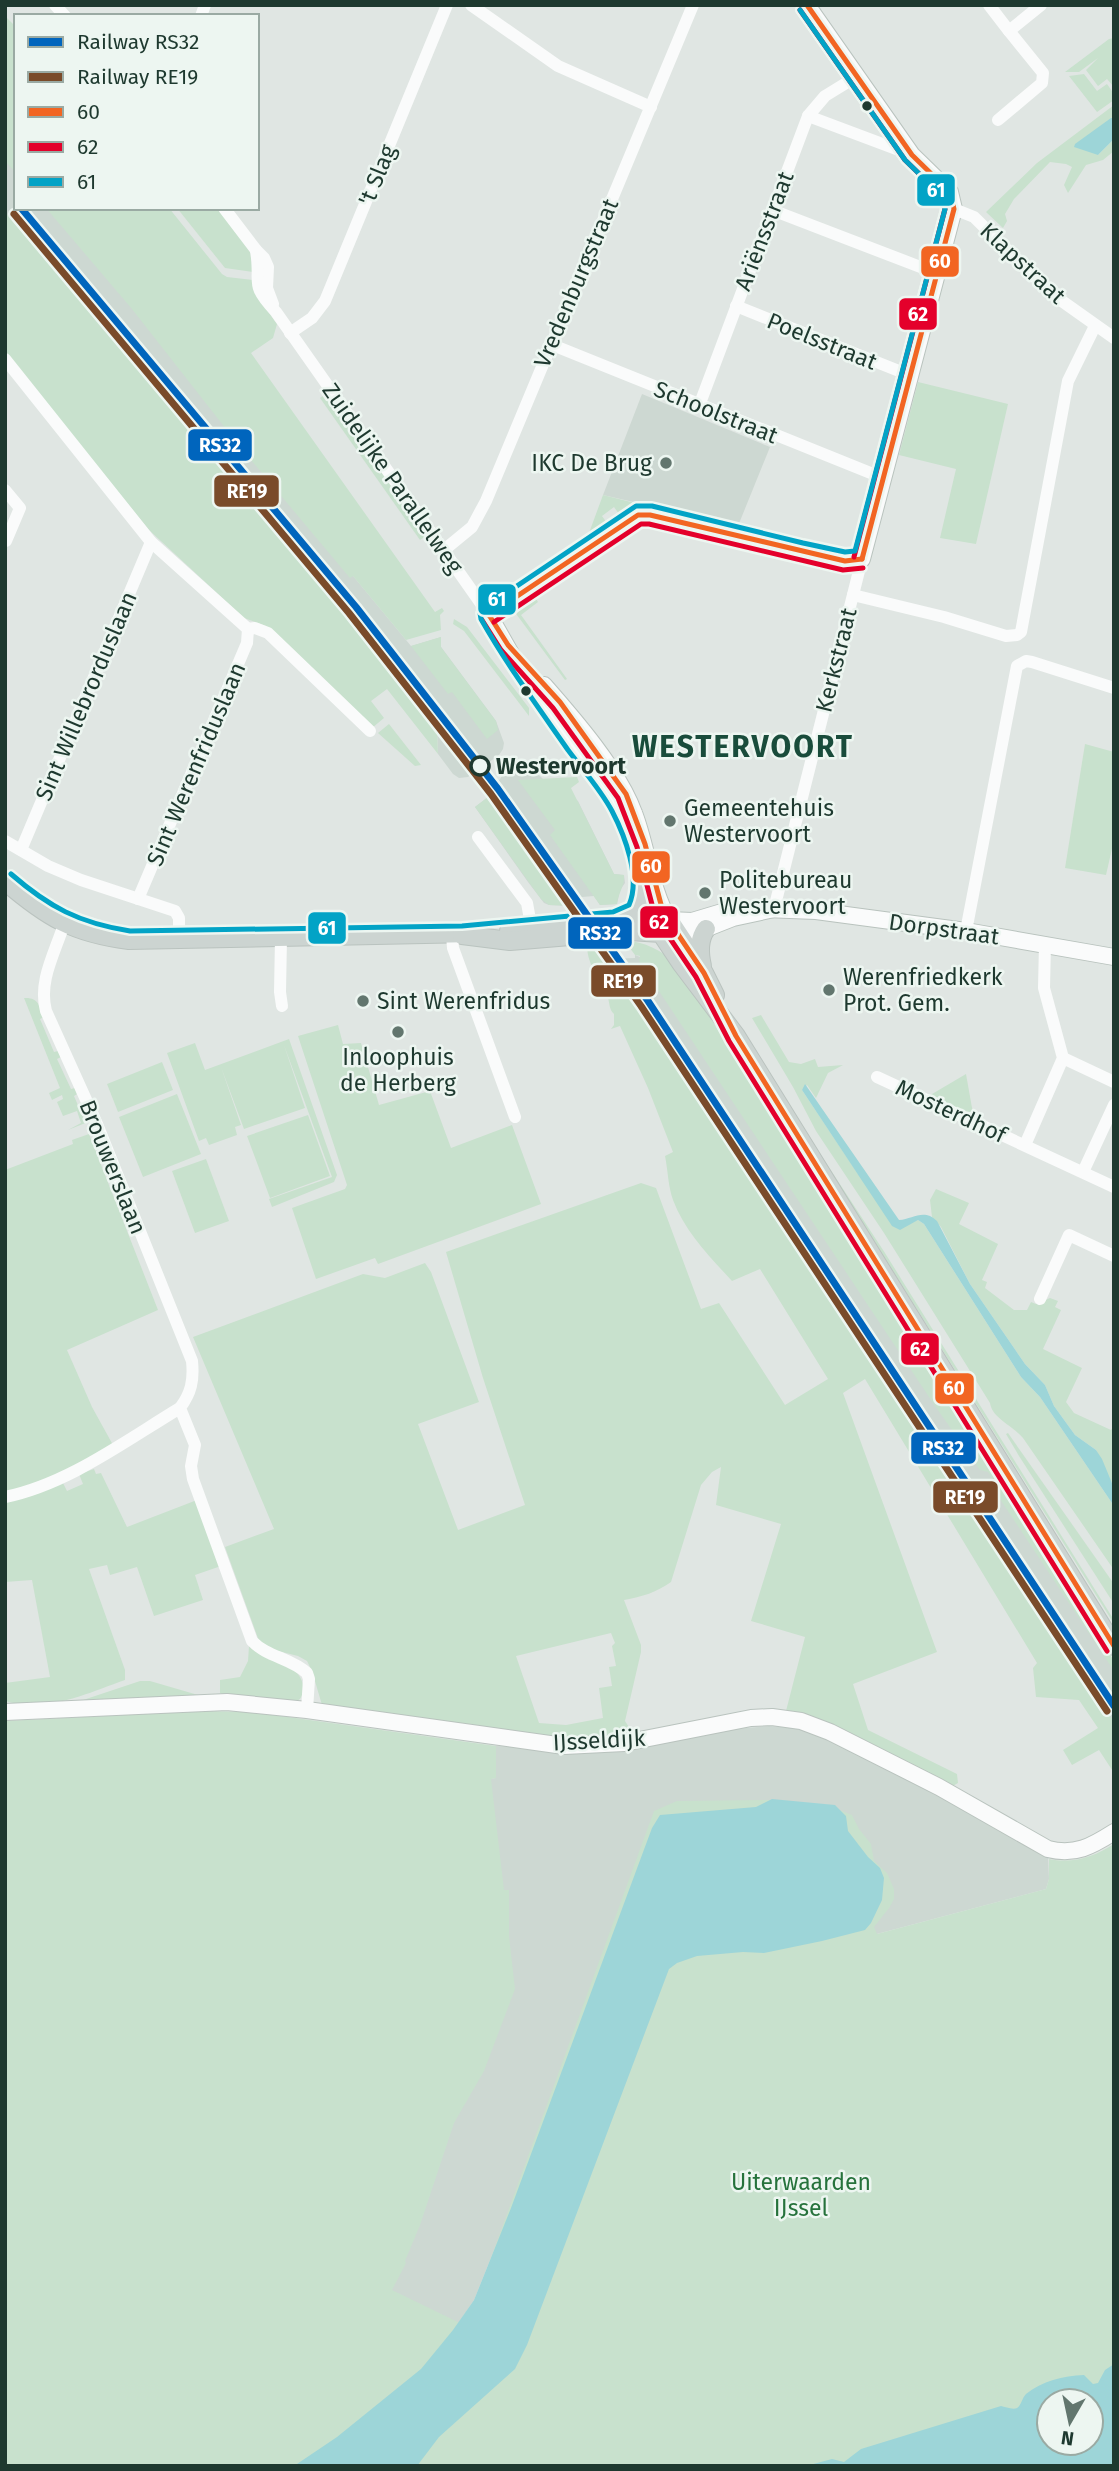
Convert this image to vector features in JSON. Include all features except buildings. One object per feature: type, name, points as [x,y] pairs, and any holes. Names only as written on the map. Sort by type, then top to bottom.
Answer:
[{"type":"main road","name":"Dorpstraat","points":[[5,881],[45,913],[64,924],[120,939],[179,941],[457,935],[510,941],[533,934],[613,927],[666,927]]},
{"type":"main road","points":[[613,927],[638,907],[640,882]]},
{"type":"main road","points":[[613,927],[654,943],[681,963]]},
{"type":"main road","points":[[666,927],[681,963],[736,1036]]},
{"type":"main road","points":[[666,927],[704,973],[736,1036],[1114,1646]]},
{"type":"main road","points":[[704,973],[700,948],[706,929]]},
{"type":"street","name":"'t Slag","points":[[290,333],[312,317],[325,301],[447,5]]},
{"type":"street","points":[[471,5],[558,66],[651,107]]},
{"type":"street","name":"Vredenburgstraat","points":[[444,550],[472,527],[478,518],[693,5]]},
{"type":"street","name":"Klapstraat","points":[[807,5],[912,155],[950,192],[954,209],[974,217],[1052,294],[1114,338]]},
{"type":"street","points":[[989,5],[1043,73],[1044,79],[998,120]]},
{"type":"street","points":[[1009,30],[1041,5]]},
{"type":"street","name":"Ariënsstraat","points":[[699,406],[808,116],[825,96],[856,77]]},
{"type":"street","name":"Klapstraat","points":[[808,116],[912,155]]},
{"type":"street","points":[[772,209],[936,273]]},
{"type":"street","name":"Kerkstraat","points":[[774,909],[909,375],[954,209]]},
{"type":"street","name":"Zuidelijke Parallelweg","points":[[226,210],[264,258],[268,267],[267,288],[276,313],[489,615],[514,659],[618,804],[631,831],[640,882],[666,927]]},
{"type":"street","name":"Poelsstraat","points":[[736,306],[909,375]]},
{"type":"street","points":[[853,595],[944,617],[1006,636],[1017,635],[1022,627],[1068,381],[1095,326]]},
{"type":"street","name":"Schoolstraat","points":[[550,344],[883,478]]},
{"type":"street","points":[[7,364],[151,542],[248,629],[255,628],[268,633],[370,731]]},
{"type":"street","points":[[5,490],[20,508],[6,541]]},
{"type":"street","points":[[489,615],[638,515],[650,515],[834,559],[853,562],[862,559]]},
{"type":"street","name":"Sint Willebrorduslaan","points":[[21,850],[151,542]]},
{"type":"street","name":"Sint Werenfriduslaan","points":[[138,899],[247,643],[248,629]]},
{"type":"street","name":"Zuidelijke Parallelweg","points":[[508,645],[560,702],[626,794],[645,844],[666,927]]},
{"type":"street","points":[[966,931],[1015,672],[1021,663],[1032,662],[1114,688]]},
{"type":"street","points":[[478,837],[525,899],[530,908],[533,934]]},
{"type":"street","points":[[5,841],[81,880],[175,911],[179,918],[179,941]]},
{"type":"street","name":"Dorpstraat","points":[[666,927],[732,909],[816,911],[966,931],[1114,957]]},
{"type":"street","name":"Dorpstraat","points":[[666,927],[691,934],[733,918],[774,909]]},
{"type":"street","name":"Brouwerslaan","points":[[64,924],[46,975],[44,1004],[97,1124],[192,1361],[192,1386],[189,1396],[180,1408]]},
{"type":"street","points":[[457,935],[453,948],[515,1117]]},
{"type":"street","points":[[281,939],[282,1006]]},
{"type":"street","points":[[1045,944],[1044,988],[1063,1058],[1114,1082]]},
{"type":"street","name":"Mosterdhof","points":[[1025,1145],[1063,1058]]},
{"type":"street","name":"Mosterdhof","points":[[877,1077],[1114,1187]]},
{"type":"street","points":[[1083,1172],[1114,1105]]},
{"type":"street","points":[[1040,1299],[1069,1235],[1114,1256]]},
{"type":"street","points":[[5,1497],[71,1472],[180,1408],[195,1445],[191,1466],[193,1479],[252,1641],[259,1648],[287,1660],[307,1673],[307,1710]]},
{"type":"street","name":"IJsseldijk","points":[[5,1712],[228,1702],[307,1710],[564,1746],[624,1744],[751,1718],[772,1717],[801,1721],[830,1732],[939,1787],[1048,1849],[1065,1853],[1086,1849],[1114,1832]]},
{"type":"shaded area","points":[[5,146],[14,157],[14,210],[60,210],[224,409],[411,646],[441,637],[441,647],[496,721],[504,743],[499,755],[468,777],[459,778],[453,774],[438,754],[437,729],[424,713],[426,710],[333,594],[329,596],[5,212]]},
{"type":"shaded area","name":"IKC De Brug","points":[[642,394],[770,447],[738,526],[603,495]]},
{"type":"shaded area","points":[[517,765],[531,768],[543,779],[578,801],[614,874],[624,875],[625,883],[620,890],[617,904],[600,905],[594,896],[570,898],[574,906],[549,905],[544,903],[528,882],[475,807],[488,797],[508,767]]},
{"type":"shaded area","points":[[635,955],[679,972],[1114,1667],[1114,1728],[608,959],[635,958]]},
{"type":"shaded area","points":[[769,1726],[815,1733],[980,1816],[1048,1854],[1049,1879],[1046,1889],[873,1935],[511,2208],[474,2300],[457,2325],[392,2291],[379,2250],[509,1890],[490,1890],[478,1780],[496,1778],[496,1746],[523,1747]]},
{"type":"green space","points":[[5,16],[14,25],[14,171],[5,161]]},
{"type":"green space","points":[[1114,38],[1114,87],[1107,79],[1098,86],[1086,70],[1098,58],[1079,72],[1065,72],[1109,39]]},
{"type":"green space","points":[[1084,74],[1097,91],[1107,84],[1114,94],[1114,100],[1097,112],[1069,76]]},
{"type":"green space","points":[[1114,105],[1114,118],[1111,118],[1098,155],[1114,139],[1114,151],[1103,160],[1086,165],[1068,193],[1064,185],[1072,167],[1050,162],[1014,199],[1005,214],[1007,221],[1003,228],[986,212],[1037,163]]},
{"type":"green space","points":[[48,210],[171,210],[222,274],[253,280],[258,298],[277,324],[273,338],[251,353],[435,612],[442,608],[444,611],[440,615],[441,630],[406,640],[241,448],[132,309]]},
{"type":"green space","points":[[179,210],[219,210],[250,251],[253,272],[225,268]]},
{"type":"green space","points":[[5,212],[328,596],[333,593],[427,710],[424,713],[437,729],[438,754],[387,689],[371,701],[384,718],[372,728],[266,626],[244,618],[149,530],[5,352]]},
{"type":"green space","points":[[918,382],[1008,404],[976,544],[940,538],[956,469],[899,455]]},
{"type":"green space","points":[[327,393],[427,535],[420,540],[320,398]]},
{"type":"green space","points":[[603,495],[639,504],[619,514],[614,507],[602,516],[609,526],[602,524],[589,533]]},
{"type":"green space","points":[[537,591],[539,594],[535,597],[538,602],[521,615],[567,679],[565,680],[514,611],[515,607]]},
{"type":"green space","points":[[454,619],[467,627],[529,708],[529,716],[464,631],[453,624]]},
{"type":"green space","points":[[441,637],[441,647],[496,721],[498,730],[487,739],[452,692],[448,694],[411,646]]},
{"type":"green space","points":[[389,724],[421,765],[415,766],[378,733]]},
{"type":"green space","points":[[1085,744],[1114,752],[1114,840],[1106,875],[1065,868]]},
{"type":"green space","points":[[577,777],[579,782],[571,788],[614,874],[624,875],[617,904],[600,905],[550,835],[555,830],[518,780]]},
{"type":"green space","points":[[488,797],[527,851],[531,849],[574,906],[549,905],[541,899],[475,807]]},
{"type":"green space","points":[[624,940],[653,948],[677,965],[1079,1604],[1114,1661],[1114,1671],[998,1496],[1000,1491],[988,1472],[980,1470],[933,1403],[639,961],[640,956],[635,955]]},
{"type":"green space","points":[[587,945],[606,948],[872,1360],[1114,1722],[1114,1773],[1099,1750],[1072,1765],[1063,1750],[1098,1728],[1079,1700],[1036,1697],[1033,1668],[1037,1663],[865,1379],[843,1393],[937,1652],[853,1684],[868,1730],[957,1774],[958,1783],[951,1787],[811,1716],[786,1711],[805,1637],[751,1621],[781,1524],[716,1505],[721,1467],[712,1472],[701,1485],[671,1582],[649,1594],[624,1600],[641,1645],[625,1721],[634,1735],[596,1738],[518,1735],[322,1705],[307,1661],[274,1650],[259,1641],[225,1547],[274,1529],[193,1337],[363,1274],[385,1278],[425,1263],[431,1272],[479,1402],[418,1424],[458,1530],[525,1505],[483,1378],[446,1252],[641,1183],[656,1188],[701,1309],[719,1303],[785,1405],[828,1379],[760,1269],[732,1281],[684,1223],[669,1184],[665,1156],[673,1152],[620,1026],[611,1029],[614,1025],[614,1014]],"holes":[[[611,1633],[615,1643],[612,1646],[616,1666],[609,1667],[612,1686],[599,1688],[603,1718],[566,1725],[539,1723],[516,1656]]]},
{"type":"green space","points":[[24,998],[32,999],[40,1006],[44,1017],[40,1019],[54,1052],[58,1051],[61,1057],[57,1059],[71,1089],[75,1088],[77,1094],[74,1096],[83,1117],[87,1115],[88,1122],[68,1130],[81,1123],[77,1111],[63,1116],[57,1102],[63,1099],[62,1095],[52,1100],[49,1093],[60,1088]]},
{"type":"green space","points":[[761,1015],[789,1062],[801,1064],[815,1059],[818,1067],[843,1065],[828,1073],[816,1098],[807,1085],[802,1090],[858,1174],[904,1226],[918,1220],[924,1224],[1021,1377],[1040,1397],[1114,1506],[1114,1570],[1023,1438],[994,1413],[884,1233],[816,1131],[752,1018]]},
{"type":"green space","points":[[338,1025],[343,1044],[361,1043],[379,1105],[430,1091],[451,1148],[512,1125],[541,1204],[378,1264],[375,1258],[316,1279],[292,1208],[345,1189],[347,1185],[298,1036]]},
{"type":"green space","points":[[289,1039],[337,1175],[334,1182],[272,1207],[269,1199],[332,1177],[284,1045],[305,1108],[244,1129],[221,1067],[241,1125],[235,1127],[237,1135],[209,1145],[206,1138],[199,1141],[167,1053],[195,1043],[205,1070]]},
{"type":"green space","points":[[162,1062],[173,1090],[118,1112],[107,1084]]},
{"type":"green space","points":[[966,1074],[974,1119],[927,1097]]},
{"type":"green space","points":[[177,1094],[201,1154],[143,1177],[119,1117]]},
{"type":"green space","points":[[308,1115],[330,1176],[270,1198],[247,1136]]},
{"type":"green space","points":[[89,1134],[158,1310],[67,1350],[92,1407],[113,1445],[59,1474],[7,1493],[5,1170],[73,1144],[72,1140]]},
{"type":"green space","points":[[811,1140],[885,1253],[1114,1620],[1114,1624]]},
{"type":"green space","points":[[206,1159],[229,1221],[195,1233],[172,1171]]},
{"type":"green space","points":[[936,1189],[969,1203],[959,1224],[998,1244],[982,1280],[987,1282],[985,1288],[1014,1310],[1027,1310],[1031,1302],[1036,1304],[1050,1298],[1058,1301],[1055,1307],[1061,1310],[1043,1349],[1082,1368],[1066,1402],[1074,1413],[1111,1430],[1114,1426],[1114,1488],[1096,1450],[1075,1435],[1054,1406],[1045,1385],[1025,1364],[970,1284],[941,1227],[932,1217],[930,1200]]},
{"type":"green space","points":[[1008,1433],[1114,1584],[1114,1604],[1019,1456],[1006,1434]]},
{"type":"green space","points":[[94,1469],[96,1474],[101,1473],[127,1527],[197,1500],[221,1566],[195,1575],[203,1600],[154,1616],[137,1567],[110,1575],[107,1565],[89,1569],[125,1670],[125,1680],[81,1696],[51,1703],[36,1705],[5,1701],[5,1683],[50,1677],[32,1580],[5,1582],[5,1499],[61,1479],[67,1491],[83,1484],[79,1474]]},
{"type":"green space","points":[[249,1646],[292,1668],[302,1682],[303,1690],[299,1700],[293,1703],[226,1696],[220,1693],[220,1680],[240,1677],[248,1661]]},
{"type":"green space","points":[[140,1681],[150,1681],[198,1695],[195,1698],[83,1703],[83,1700]]},
{"type":"green space","name":"Uiterwaarden IJssel","points":[[203,1711],[252,1712],[496,1746],[496,1778],[491,1779],[504,1890],[509,1890],[509,1936],[515,1989],[484,2071],[454,2123],[406,2263],[392,2290],[464,2325],[476,2299],[654,1811],[677,1801],[769,1800],[832,1807],[852,1815],[871,1844],[874,1861],[887,1873],[894,1889],[894,1899],[874,1927],[877,1934],[1046,1889],[1049,1859],[1066,1861],[1083,1858],[1114,1844],[1114,2371],[1107,2389],[1084,2382],[1075,2387],[1035,2387],[1035,2408],[1024,2414],[860,2463],[823,2466],[5,2466],[5,1721]]},
{"type":"water","points":[[1114,118],[1114,139],[1098,155],[1074,147],[1075,144]]},
{"type":"water","points":[[805,1084],[899,1220],[928,1215],[937,1221],[970,1284],[1025,1364],[1045,1385],[1054,1406],[1075,1435],[1096,1450],[1102,1459],[1114,1488],[1114,1506],[1040,1397],[1021,1377],[924,1224],[918,1220],[900,1230],[892,1226],[802,1090]]},
{"type":"water","points":[[772,1799],[835,1805],[846,1816],[848,1831],[880,1868],[884,1878],[882,1900],[871,1923],[865,1930],[822,1941],[764,1953],[697,1956],[669,1969],[527,2345],[515,2369],[439,2437],[417,2466],[294,2466],[337,2437],[421,2369],[474,2300],[511,2208],[652,1828],[660,1815],[756,1807]]},
{"type":"water","points":[[1114,2364],[1114,2466],[806,2466],[832,2459],[844,2462],[861,2449],[1001,2406],[1017,2408],[1026,2394],[1035,2388],[1035,2457],[1105,2457],[1105,2387],[1037,2387],[1053,2380],[1084,2375],[1093,2384],[1098,2383],[1105,2370]]},
{"type":"rail line","name":"RS32","points":[[23,210],[356,607],[498,789],[648,1001],[1114,1706]]},
{"type":"rail line","name":"RE19","points":[[14,214],[349,613],[491,794],[641,1006],[1107,1711]]},
{"type":"transit line","name":"60","points":[[807,5],[912,155],[950,192],[954,209],[862,559]]},
{"type":"transit line","name":"62","points":[[800,10],[905,160],[942,196],[945,209],[854,557]]},
{"type":"transit line","name":"61","points":[[11,874],[38,896],[66,912],[95,923],[130,931],[462,926],[613,912],[629,905],[633,882],[630,857],[612,811],[512,669],[481,619],[480,613],[636,506],[652,506],[803,543],[845,552],[855,551],[945,209],[942,196],[905,160],[800,10]]},
{"type":"transit line","name":"60","points":[[489,615],[638,515],[650,515],[845,561],[862,559]]},
{"type":"transit line","name":"62","points":[[494,622],[641,524],[843,570],[863,568]]},
{"type":"transit line","name":"60","points":[[489,615],[508,645],[560,702],[626,794],[645,844],[663,912],[704,973],[736,1036],[1114,1646]]},
{"type":"transit line","name":"62","points":[[482,620],[501,650],[553,708],[618,798],[637,847],[655,916],[696,977],[729,1041],[1107,1651]]},
{"type":"place","name":"IKC De Brug","points":[[666,463]]},
{"type":"place","name":"Westervoort","points":[[480,766]]},
{"type":"place","name":"Gemeentehuis Westervoort","points":[[670,821]]},
{"type":"place","name":"Politebureau Westervoort","points":[[705,893]]},
{"type":"place","name":"Werenfriedkerk Prot. Gem.","points":[[829,990]]},
{"type":"place","name":"Sint Werenfridus","points":[[363,1001]]},
{"type":"place","name":"Inloophuis de Herberg","points":[[398,1032]]},
{"type":"district","name":"WESTERVOORT","points":[[743,747]]}]
